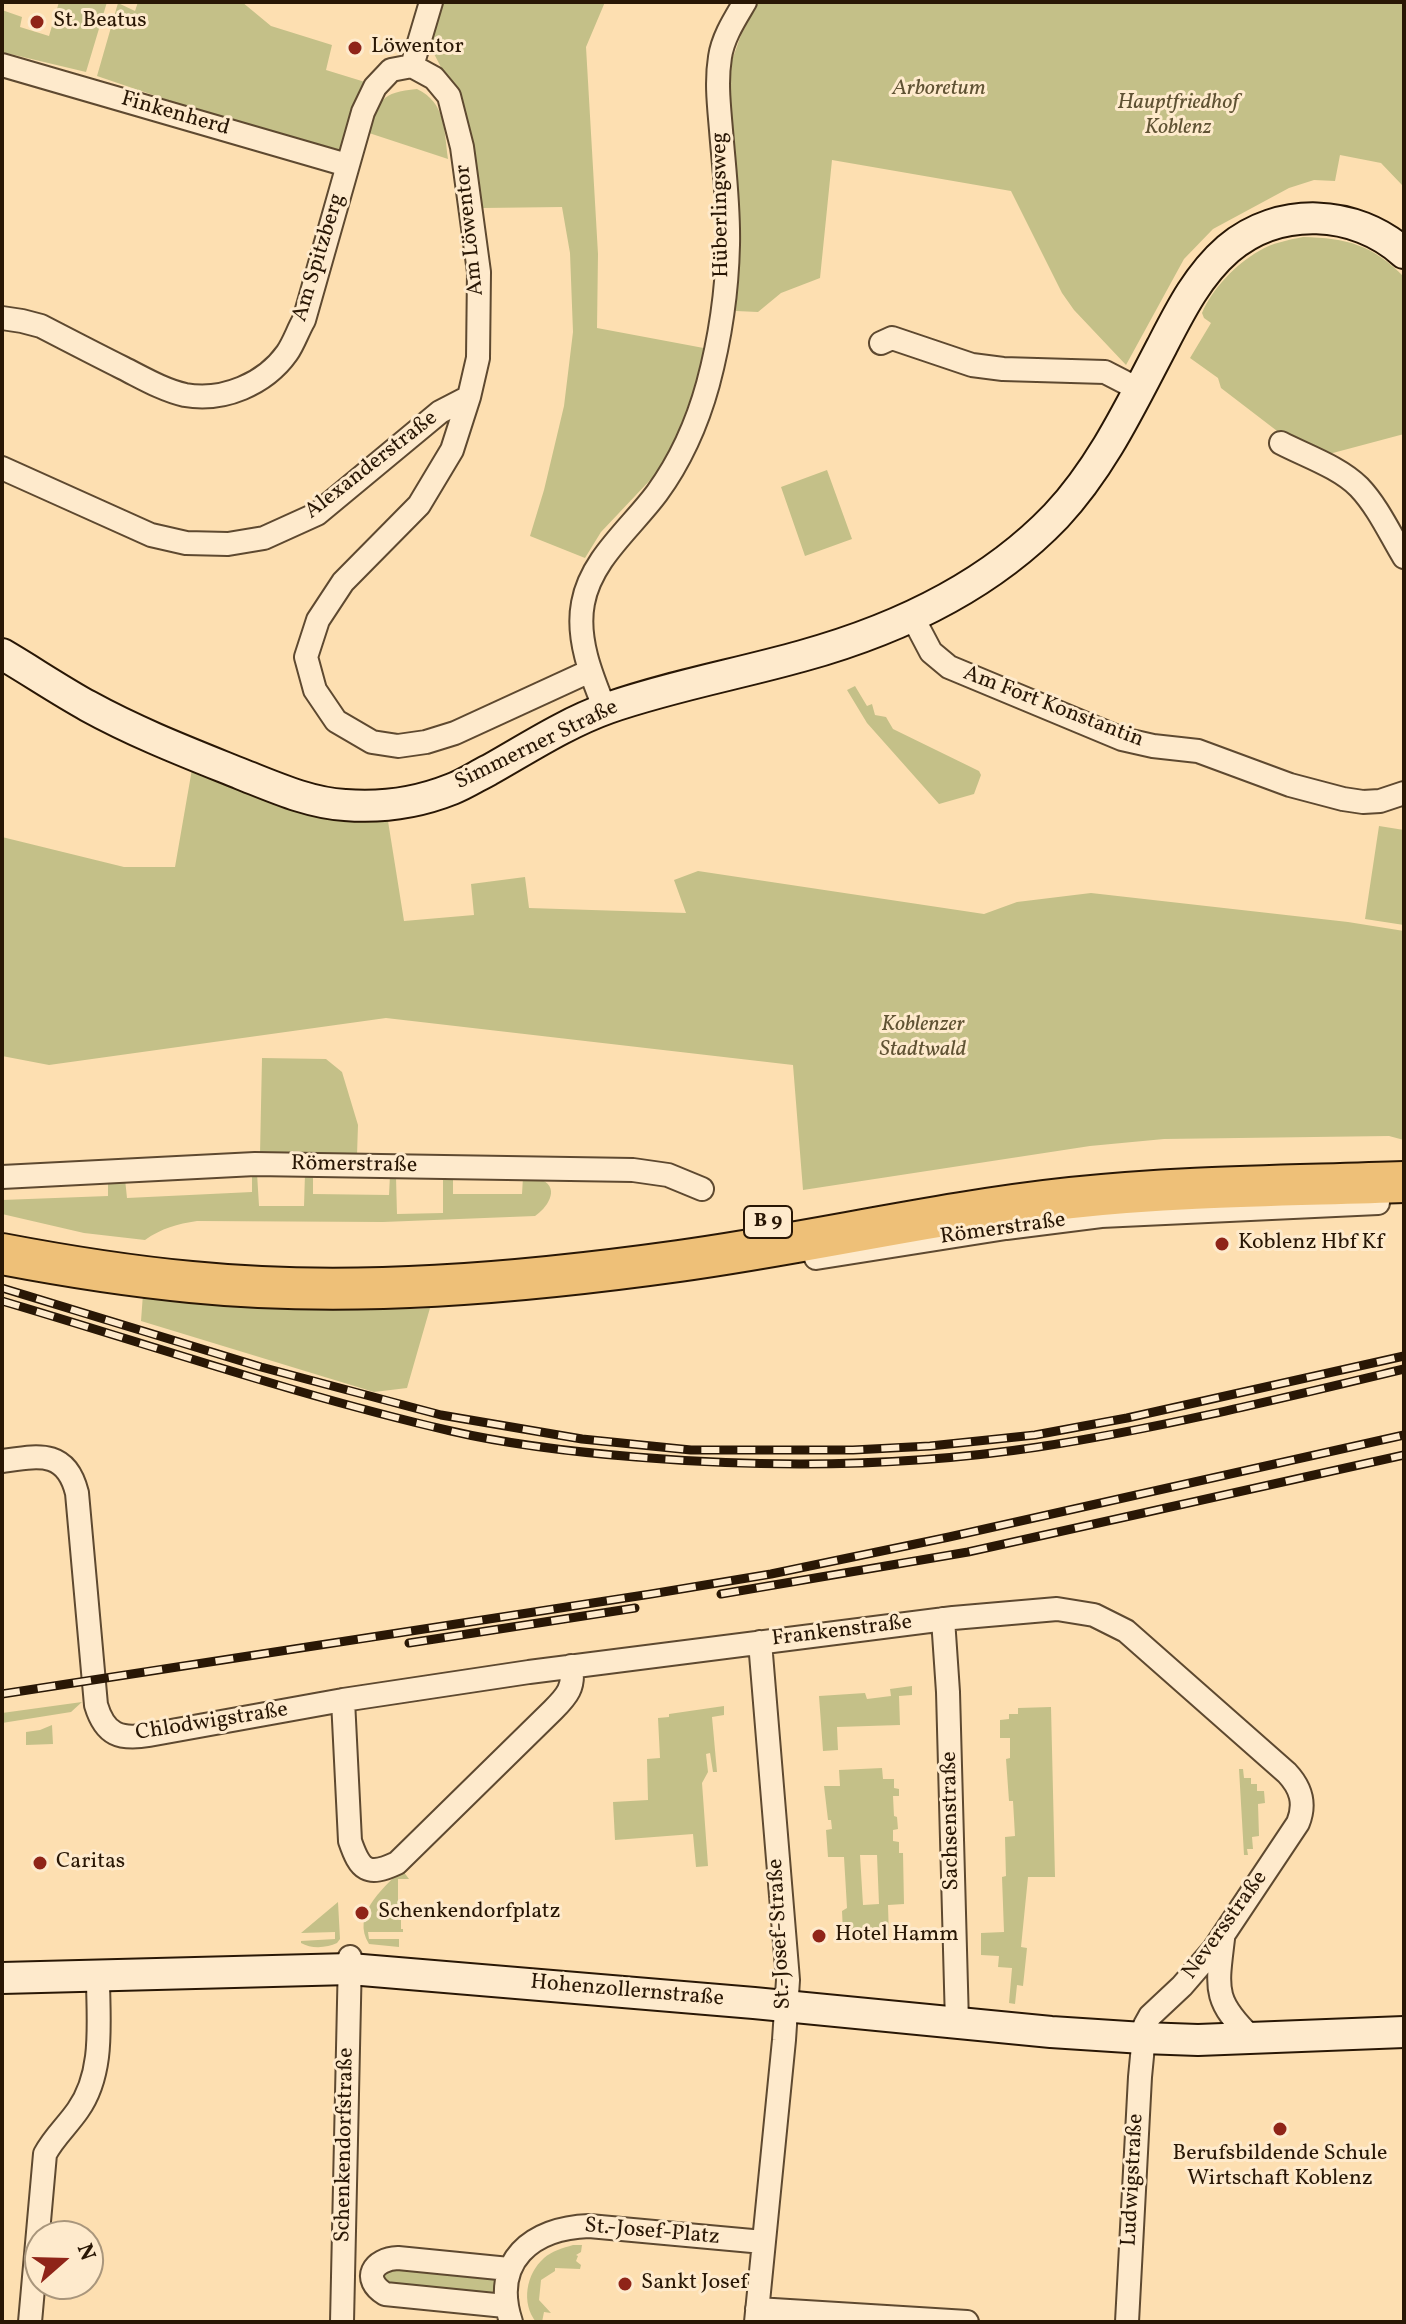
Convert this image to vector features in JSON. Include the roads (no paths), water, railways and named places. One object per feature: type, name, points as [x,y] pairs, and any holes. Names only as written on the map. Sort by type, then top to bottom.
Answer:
[{"type":"highway","name":"B 9","points":[[2,1254],[86,1258],[170,1268],[273,1287],[493,1282],[684,1261],[1070,1198],[1169,1178],[1404,1159]]},
{"type":"highway","name":"B 9","points":[[170,1268],[489,1259],[722,1229],[1041,1178],[1404,1182]]},
{"type":"highway","name":"B 9","points":[[2,1230],[86,1258]]},
{"type":"street","points":[[412,66],[431,2]]},
{"type":"street","name":"Hüberlingsweg","points":[[605,709],[590,671],[582,606],[588,584],[613,544],[656,495],[679,461],[692,433],[708,383],[722,312],[728,245],[717,87],[720,54],[745,2]]},
{"type":"street","name":"Finkenherd","points":[[2,65],[347,165]]},
{"type":"street","name":"Am Spitzberg","points":[[2,318],[41,326],[160,387],[186,395],[210,396],[254,383],[272,370],[289,350],[304,320],[363,112],[375,87],[391,70],[412,66]]},
{"type":"street","name":"Am Löwentor","points":[[412,66],[434,78],[449,96],[462,147],[479,272],[478,358],[452,450],[419,505],[343,582],[318,620],[306,657],[315,690],[336,721],[372,742],[398,746],[455,733],[590,671]]},
{"type":"street","name":"Simmerner Straße","points":[[2,654],[88,706],[168,745],[290,794],[339,805],[382,807],[418,801],[454,789],[605,709],[806,655],[879,631],[972,584],[1023,547],[1087,480],[1203,275],[1228,249],[1255,231],[1302,218],[1333,219],[1363,227],[1404,253]]},
{"type":"street","points":[[881,343],[892,338],[972,365],[1105,372],[1138,389]]},
{"type":"street","name":"Alexanderstraße","points":[[2,468],[151,535],[186,543],[228,544],[264,538],[317,514],[440,412],[469,397]]},
{"type":"street","points":[[1281,443],[1340,473],[1358,487],[1379,514],[1404,557]]},
{"type":"street","name":"Am Fort Konstantin","points":[[912,616],[931,652],[949,667],[1122,739],[1198,751],[1290,785],[1343,799],[1380,801],[1404,793]]},
{"type":"street","name":"Römerstraße","points":[[2,1177],[255,1164],[633,1170],[668,1175],[702,1189]]},
{"type":"street","name":"Römerstraße","points":[[606,1271],[650,1280],[685,1279],[1101,1216],[1404,1202]]},
{"type":"street","name":"Chlodwigstraße","points":[[2,1461],[49,1458],[62,1464],[72,1477],[77,1493],[96,1705],[106,1727],[118,1735],[139,1737],[343,1700],[571,1666]]},
{"type":"street","name":"Frankenstraße","points":[[571,1666],[943,1619],[1047,1609],[1086,1612],[1110,1621],[1132,1636],[1287,1773],[1299,1790],[1303,1807]]},
{"type":"street","name":"Sachsenstraße","points":[[943,1619],[948,1692],[957,2023]]},
{"type":"street","name":"St.-Josef-Straße","points":[[756,2316],[787,2006],[787,1968],[760,1642]]},
{"type":"street","points":[[343,1700],[350,1841],[357,1862],[375,1870],[397,1863],[567,1695],[573,1683],[571,1666]]},
{"type":"street","name":"Neversstraße","points":[[1143,2038],[1150,2016],[1190,1977],[1224,1935],[1298,1823],[1303,1807]]},
{"type":"street","points":[[1224,1935],[1219,1992],[1231,2016],[1252,2038]]},
{"type":"street","name":"Hohenzollernstraße","points":[[2,1978],[98,1977],[350,1963],[957,2023],[1143,2038],[1252,2038],[1404,2032]]},
{"type":"street","name":"Schenkendorfstraße","points":[[342,2322],[350,1963]]},
{"type":"street","points":[[30,2322],[45,2154],[51,2141],[79,2109],[92,2079],[98,2040],[98,1977]]},
{"type":"street","name":"Ludwigstraße","points":[[1127,2322],[1143,2038]]},
{"type":"street","name":"St.-Josef-Platz","points":[[509,2269],[517,2255],[533,2241],[570,2227],[589,2226],[763,2242]]},
{"type":"street","points":[[398,2258],[509,2269],[505,2285],[508,2314],[385,2294],[377,2289],[372,2274],[374,2266],[381,2261],[398,2258]]},
{"type":"street","points":[[756,2316],[967,2322]]},
{"type":"railway","points":[[2,1288],[261,1367],[441,1415],[582,1439],[691,1450],[853,1450],[1035,1435],[1127,1418],[1404,1356]]},
{"type":"railway","points":[[2,1301],[281,1386],[451,1431],[543,1447],[686,1461],[837,1464],[988,1454],[1176,1422],[1404,1369]]},
{"type":"railway","points":[[2,1694],[771,1574],[1404,1435]]},
{"type":"railway","points":[[721,1594],[968,1552],[1404,1455]]},
{"type":"railway","points":[[409,1643],[635,1608]]},
{"type":"place","name":"St. Beatus","points":[[37,22]]},
{"type":"place","name":"Löwentor","points":[[355,48]]},
{"type":"place","name":"Koblenz Hbf Kf","points":[[1222,1244]]},
{"type":"place","name":"Caritas","points":[[40,1863]]},
{"type":"place","name":"Schenkendorfplatz","points":[[362,1913]]},
{"type":"place","name":"Hotel Hamm","points":[[819,1936]]},
{"type":"place","name":"Berufsbildende Schule Wirtschaft Koblenz","points":[[1280,2129]]},
{"type":"place","name":"Sankt Josef","points":[[625,2284]]},
{"type":"park label","name":"Arboretum","points":[[939,90]]},
{"type":"park label","name":"Hauptfriedhof Koblenz","points":[[1178,116]]},
{"type":"park label","name":"Koblenzer Stadtwald","points":[[923,1038]]}]
